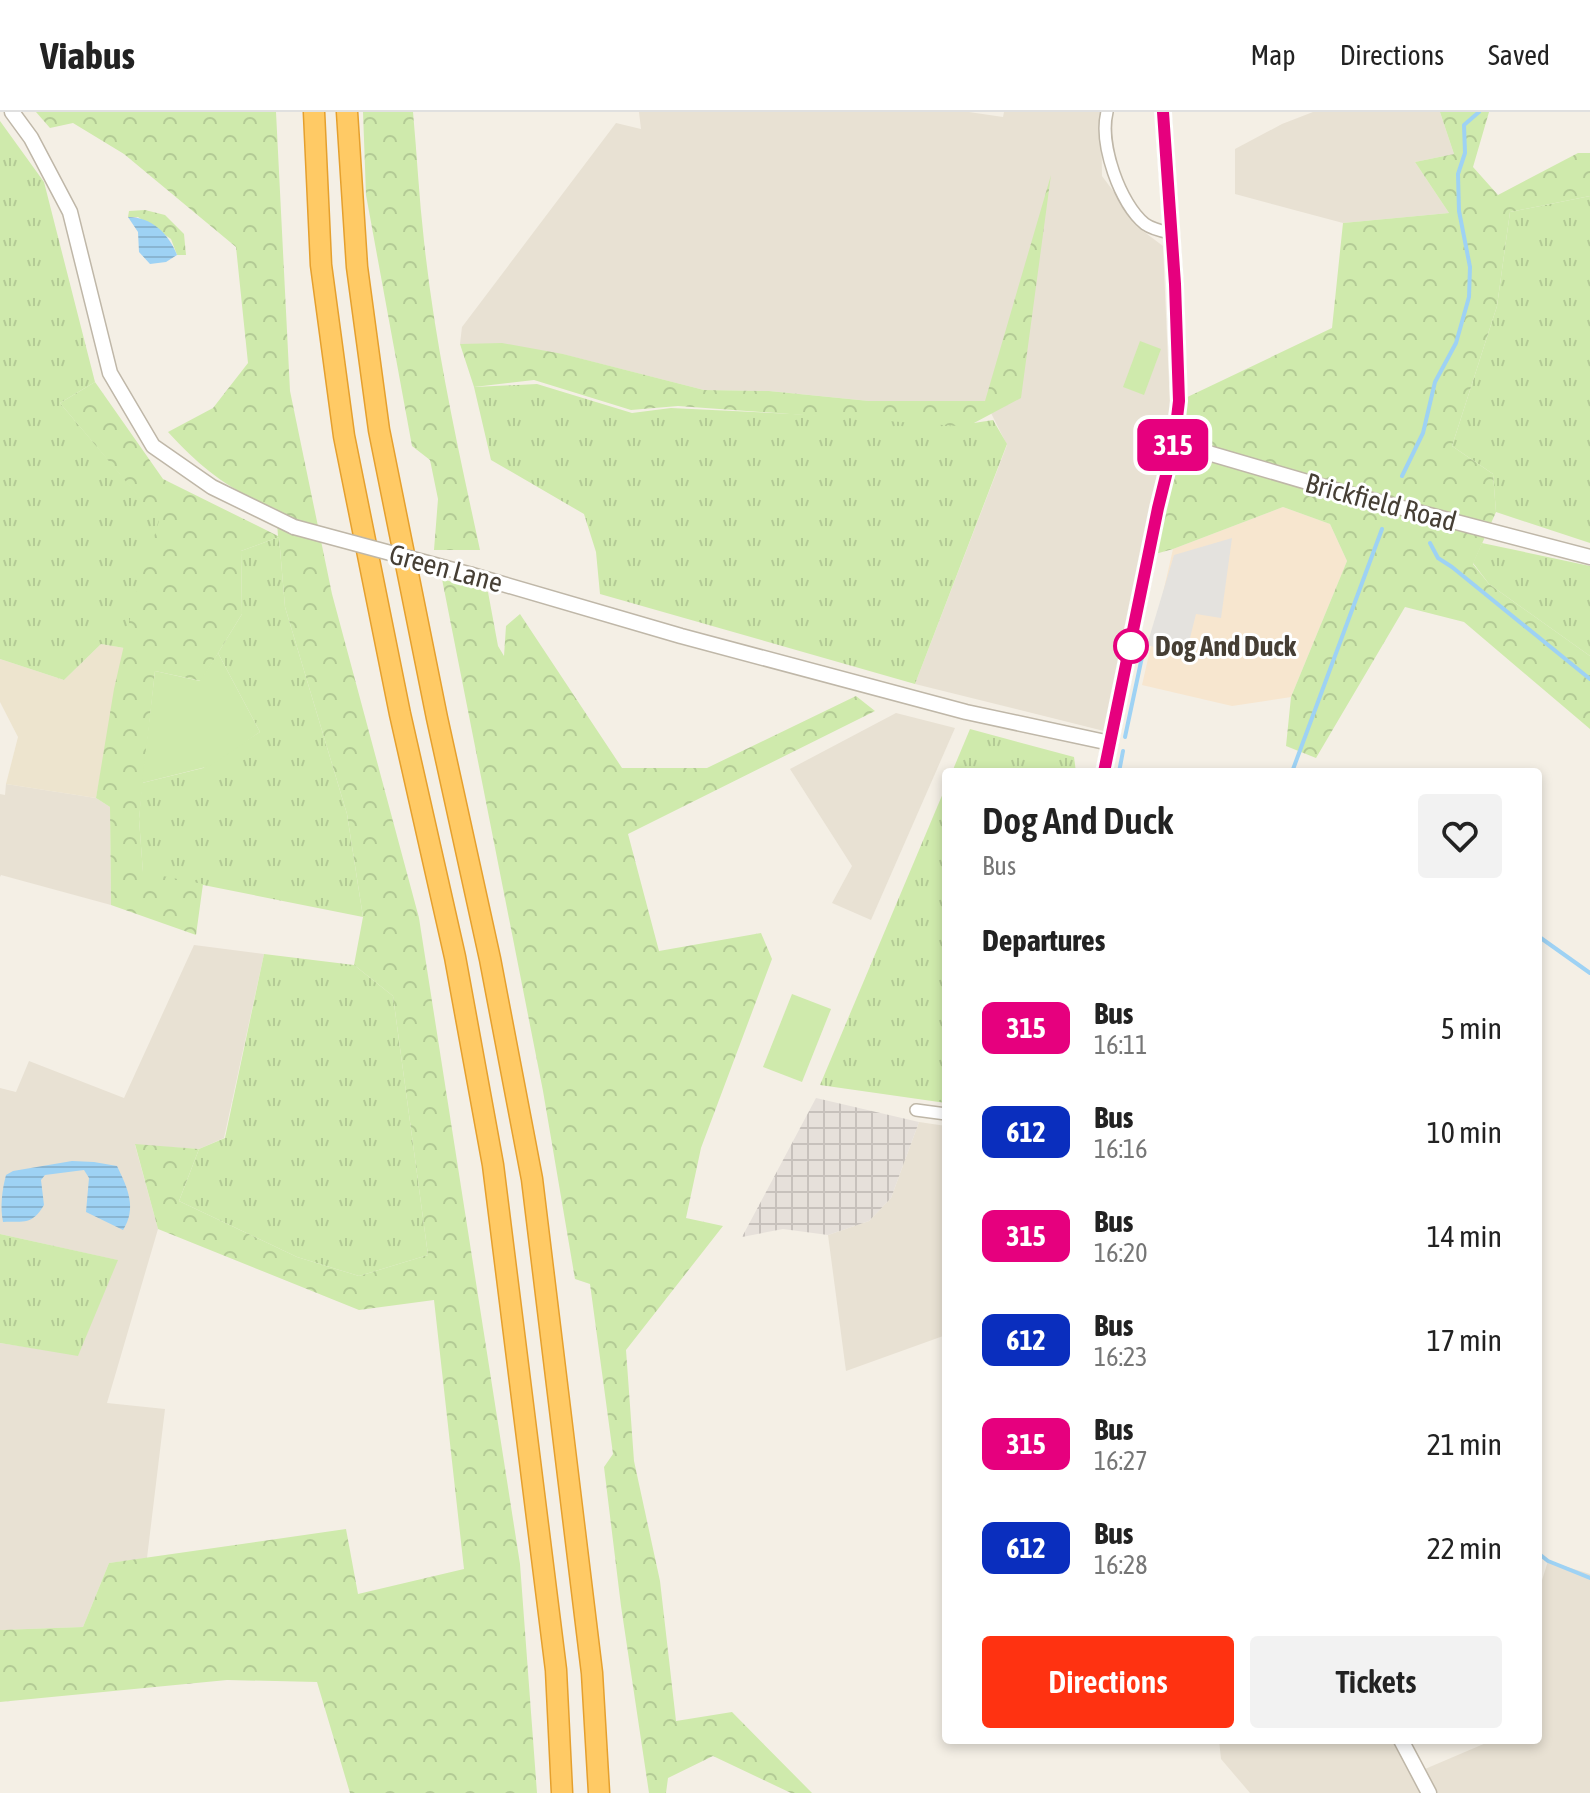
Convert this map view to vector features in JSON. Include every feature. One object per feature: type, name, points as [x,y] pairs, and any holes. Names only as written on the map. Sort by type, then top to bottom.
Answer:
[{"type":"highway","points":[[314,112],[321,265],[344,436],[400,714],[455,957],[493,1165],[556,1670],[562,1793]]},
{"type":"highway","points":[[347,112],[357,267],[379,430],[490,959],[532,1179],[592,1673],[599,1793]]},
{"type":"street","name":"Green Lane","points":[[12,112],[31,138],[70,212],[110,373],[153,446],[212,487],[294,527],[952,709],[1110,743]]},
{"type":"street","points":[[1107,112],[1106,137],[1116,182],[1146,224],[1170,233]]},
{"type":"street","points":[[1105,768],[1174,443],[1179,401],[1175,284],[1163,112]]},
{"type":"street","name":"Brickfield Road","points":[[1174,443],[1345,493],[1590,557]]},
{"type":"street","points":[[916,1110],[942,1113]]},
{"type":"street","points":[[1403,1744],[1429,1793]]},
{"type":"shaded area","points":[[639,112],[969,112],[1003,117],[1004,112],[1101,112],[1102,176],[1143,231],[1163,246],[1170,406],[1108,732],[915,684],[1007,445],[985,401],[869,401],[769,391],[704,390],[562,354],[460,344],[462,327],[616,123],[641,129]]},
{"type":"shaded area","points":[[1313,112],[1440,112],[1454,154],[1415,162],[1449,213],[1343,223],[1235,194],[1235,149],[1282,124]]},
{"type":"shaded area","points":[[1283,507],[1330,524],[1347,561],[1291,697],[1232,706],[1142,685],[1173,549]]},
{"type":"shaded area","points":[[1232,538],[1221,618],[1196,614],[1188,646],[1171,643],[1169,651],[1147,645],[1174,555]]},
{"type":"shaded area","points":[[101,644],[124,648],[96,798],[6,784],[18,737],[0,702],[0,659],[64,680]]},
{"type":"shaded area","points":[[896,713],[955,728],[871,920],[832,903],[852,866],[790,769]]},
{"type":"shaded area","points":[[6,784],[96,798],[110,807],[111,905],[0,877],[0,794],[5,795]]},
{"type":"shaded area","points":[[194,945],[264,954],[224,1138],[199,1149],[135,1145],[158,1229],[107,1403],[165,1409],[147,1558],[109,1563],[83,1627],[0,1630],[0,1343],[78,1355],[117,1260],[0,1234],[0,1088],[16,1092],[29,1061],[124,1098]]},
{"type":"shaded area","points":[[816,1098],[919,1122],[891,1198],[869,1221],[828,1235],[783,1229],[742,1237]]},
{"type":"shaded area","points":[[919,1122],[942,1125],[942,1336],[846,1371],[828,1235],[869,1221],[891,1198]]},
{"type":"shaded area","points":[[1548,1561],[1590,1574],[1590,1793],[1250,1793],[1221,1759],[1219,1744],[1403,1744],[1418,1772],[1484,1744],[1542,1744],[1542,1580]]},
{"type":"green space","points":[[36,112],[276,112],[290,391],[332,594],[419,918],[520,1564],[537,1793],[350,1793],[317,1682],[227,1680],[0,1702],[0,1630],[83,1627],[109,1563],[346,1529],[358,1594],[464,1569],[434,1300],[359,1310],[158,1229],[135,1144],[199,1149],[179,1201],[297,1257],[359,1276],[428,1255],[393,996],[354,965],[363,917],[347,814],[285,607],[279,537],[241,551],[242,614],[201,681],[155,671],[139,819],[143,872],[203,884],[196,935],[111,905],[110,807],[96,798],[114,689],[134,601],[159,521],[60,403],[95,382],[163,479],[278,536],[276,509],[217,477],[168,432],[213,408],[248,363],[236,247],[124,154],[73,123],[50,128]]},
{"type":"green space","points":[[363,112],[413,112],[422,225],[434,319],[480,550],[434,550],[438,499],[430,460],[412,446],[366,195]]},
{"type":"green space","points":[[1440,112],[1489,112],[1473,167],[1498,195],[1578,153],[1590,153],[1590,196],[1510,212],[1497,306],[1452,446],[1493,474],[1496,512],[1473,564],[1489,584],[1590,656],[1590,729],[1464,622],[1405,607],[1316,758],[1286,746],[1291,697],[1347,561],[1330,524],[1283,507],[1148,556],[1179,401],[1332,328],[1343,223],[1449,213],[1415,162],[1454,154]]},
{"type":"green space","points":[[0,121],[44,182],[95,382],[60,403],[160,521],[124,648],[101,644],[64,680],[0,659]]},
{"type":"green space","points":[[1051,175],[1021,398],[974,423],[957,426],[678,406],[631,410],[534,380],[474,387],[460,344],[502,343],[563,354],[704,390],[769,391],[869,401],[985,401]]},
{"type":"green space","points":[[1590,196],[1590,543],[1496,512],[1493,474],[1452,446],[1497,306],[1510,212]]},
{"type":"green space","points":[[145,210],[165,215],[184,234],[186,255],[177,255],[171,239],[138,217],[128,217],[129,211]]},
{"type":"green space","points":[[1140,341],[1161,349],[1144,395],[1123,387]]},
{"type":"green space","points":[[537,384],[632,413],[671,408],[974,423],[993,420],[1007,444],[915,684],[600,594],[596,552],[584,514],[491,460],[474,387]]},
{"type":"green space","points":[[279,537],[285,607],[347,814],[363,917],[143,873],[139,819],[142,783],[203,768],[260,732],[218,653],[242,614],[241,551]]},
{"type":"green space","points":[[1482,543],[1590,566],[1590,656],[1489,584],[1473,563]]},
{"type":"green space","points":[[442,579],[488,592],[498,646],[504,656],[506,626],[520,614],[622,768],[707,768],[856,696],[875,711],[628,834],[659,951],[761,933],[772,959],[701,1148],[686,1218],[723,1226],[626,1350],[634,1461],[660,1581],[676,1721],[732,1712],[812,1793],[791,1793],[713,1756],[668,1778],[666,1793],[649,1793],[604,1467],[613,1454],[590,1284],[575,1279],[543,1091]]},
{"type":"green space","points":[[218,653],[260,732],[210,766],[142,783],[155,671],[200,681]]},
{"type":"green space","points":[[970,729],[1074,757],[1075,768],[954,768]]},
{"type":"green space","points":[[942,795],[942,1102],[820,1085]]},
{"type":"green space","points":[[264,954],[354,965],[393,996],[428,1255],[359,1276],[297,1257],[179,1201],[199,1149],[225,1138]]},
{"type":"green space","points":[[792,994],[831,1009],[802,1082],[763,1067]]},
{"type":"green space","points":[[0,1234],[118,1260],[78,1356],[0,1343]]},
{"type":"water","points":[[128,217],[152,223],[169,240],[177,255],[166,262],[150,264],[139,252],[138,232]]},
{"type":"water","points":[[72,1161],[117,1166],[130,1206],[123,1230],[86,1212],[89,1178],[84,1170],[45,1175],[41,1180],[44,1205],[36,1216],[27,1221],[3,1222],[2,1198],[6,1175],[13,1171]]},
{"type":"waterway","points":[[1402,476],[1423,433],[1435,382],[1456,343],[1469,297],[1470,267],[1459,211],[1458,174],[1465,153],[1464,125],[1479,112]]},
{"type":"waterway","points":[[1293,768],[1382,529]]},
{"type":"waterway","points":[[1430,543],[1438,558],[1590,679]]},
{"type":"waterway","points":[[1125,737],[1142,657]]},
{"type":"waterway","points":[[1120,768],[1123,751]]},
{"type":"waterway","points":[[1542,939],[1590,973]]},
{"type":"waterway","points":[[1542,1556],[1590,1578]]},
{"type":"bus line","name":"315","points":[[1105,768],[1174,443],[1179,401],[1175,284],[1163,112]]},
{"type":"place","name":"Dog And Duck","points":[[1131,646]]}]
